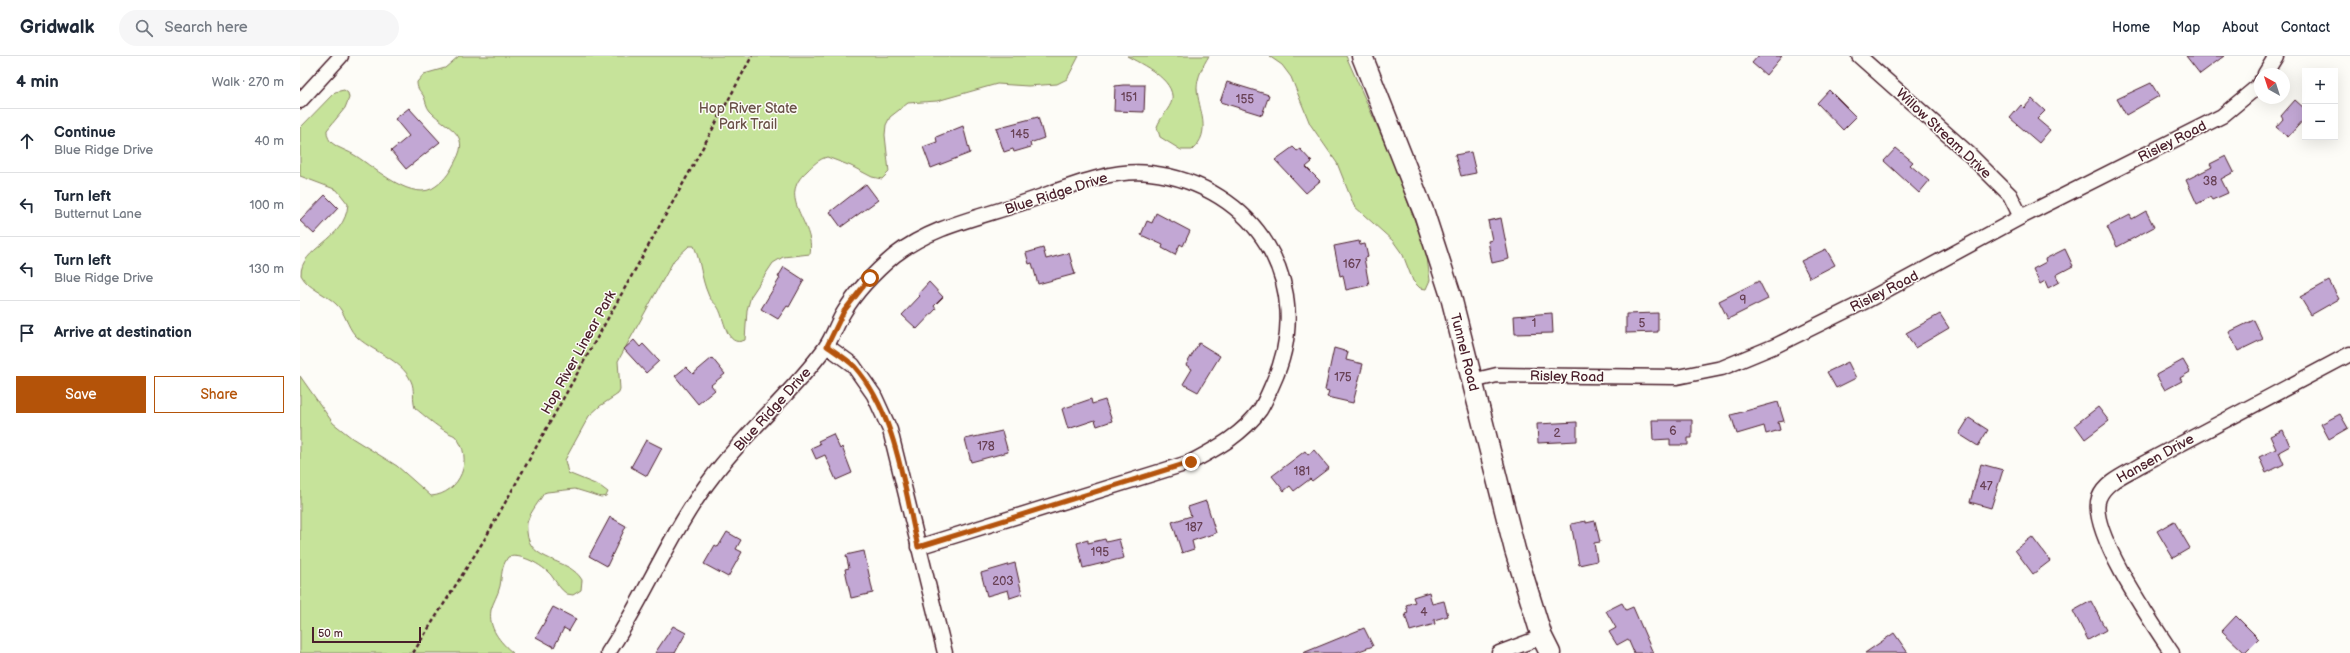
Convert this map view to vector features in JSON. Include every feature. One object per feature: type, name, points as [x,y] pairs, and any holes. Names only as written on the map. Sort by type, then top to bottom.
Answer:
[{"type":"main road","name":"Tunnel Road","points":[[1362,56],[1424,213],[1450,293],[1515,550],[1546,645]]},
{"type":"street","points":[[300,101],[341,56]]},
{"type":"street","name":"Willow Stream Drive","points":[[1859,56],[1968,152],[2010,195],[2021,217]]},
{"type":"street","points":[[2269,68],[2276,56]]},
{"type":"street","name":"Risley Road","points":[[1472,381],[1497,375],[1677,376],[1722,368],[1775,346],[1866,301],[2021,217],[2222,116],[2254,89]]},
{"type":"street","name":"Blue Ridge Drive","points":[[608,653],[672,540],[711,477],[741,442],[786,398],[827,346],[844,311],[870,278],[896,254],[930,233],[1109,175],[1147,172],[1185,180],[1222,198],[1252,223],[1277,260],[1287,295],[1288,325],[1281,365],[1261,409],[1231,441],[1191,462],[918,547]]},
{"type":"street","points":[[827,346],[853,365],[878,402],[890,430],[945,653]]},
{"type":"street","name":"Hansen Drive","points":[[2172,653],[2135,597],[2108,543],[2098,515],[2099,498],[2110,484],[2139,466],[2350,354]]},
{"type":"street","points":[[1499,653],[1546,645]]},
{"type":"path","name":"Hop River Linear Park","points":[[413,653],[486,537],[689,174],[752,56]]},
{"type":"green space","name":"Hop River State Park Trail","points":[[459,56],[1079,56],[1067,79],[1057,84],[1028,86],[997,84],[937,101],[908,103],[890,117],[886,125],[885,135],[889,172],[882,179],[872,177],[851,166],[827,157],[814,164],[798,181],[795,191],[795,201],[808,231],[810,254],[783,257],[773,263],[751,296],[747,310],[745,340],[738,342],[729,336],[720,311],[708,294],[694,246],[689,246],[674,260],[618,361],[620,389],[618,394],[600,406],[589,416],[565,460],[568,473],[600,486],[608,492],[606,496],[601,497],[575,489],[547,492],[544,493],[527,522],[529,542],[542,555],[568,567],[576,573],[582,580],[581,590],[573,595],[567,594],[560,588],[547,571],[525,558],[513,556],[508,557],[504,564],[500,586],[491,610],[491,623],[496,634],[513,653],[300,653],[300,376],[333,423],[352,438],[397,466],[431,496],[441,494],[450,489],[457,482],[464,464],[464,454],[461,445],[455,436],[439,427],[415,408],[411,381],[400,366],[355,335],[339,307],[332,300],[308,284],[301,275],[303,265],[308,257],[332,236],[339,227],[345,217],[348,204],[337,190],[300,176],[300,128],[335,92],[344,90],[348,93],[349,98],[345,108],[327,130],[328,137],[332,143],[353,154],[384,176],[406,188],[417,191],[427,190],[436,186],[448,174],[454,164],[460,151],[461,143],[455,132],[436,117],[429,109],[417,82],[424,74],[445,68]]},
{"type":"green space","points":[[1127,56],[1209,56],[1197,84],[1203,120],[1202,136],[1192,150],[1181,150],[1160,137],[1157,127],[1171,103],[1172,92],[1163,79],[1156,73]]},
{"type":"green space","points":[[1269,56],[1346,56],[1391,157],[1426,251],[1430,280],[1426,289],[1420,288],[1413,281],[1403,255],[1393,241],[1354,206],[1337,163],[1310,124],[1291,77],[1282,65]]},
{"type":"building","points":[[1758,56],[1782,56],[1766,75],[1752,63]]},
{"type":"building","points":[[2186,56],[2224,56],[2200,74]]},
{"type":"building","points":[[1227,82],[1269,95],[1262,115],[1220,102]]},
{"type":"building","points":[[2151,83],[2159,96],[2126,115],[2117,99]]},
{"type":"building","points":[[1145,85],[1144,112],[1114,111],[1115,86]]},
{"type":"building","points":[[1829,90],[1856,117],[1843,130],[1817,103]]},
{"type":"building","points":[[2032,99],[2045,111],[2037,119],[2050,130],[2039,143],[2010,118],[2021,105],[2024,108]]},
{"type":"building","points":[[2295,100],[2302,106],[2302,121],[2288,137],[2276,127],[2283,119],[2281,116]]},
{"type":"building","points":[[409,108],[440,142],[406,169],[391,151],[409,136],[395,119]]},
{"type":"building","points":[[1038,117],[1044,138],[1030,143],[1031,147],[1014,152],[1013,149],[1004,152],[996,128]]},
{"type":"building","points":[[963,126],[970,153],[931,168],[923,147],[937,142],[936,137]]},
{"type":"building","points":[[1293,147],[1297,151],[1300,149],[1312,162],[1306,167],[1320,181],[1306,193],[1275,160]]},
{"type":"building","points":[[1896,148],[1913,162],[1910,165],[1929,181],[1919,193],[1884,161]]},
{"type":"building","points":[[1471,152],[1476,173],[1461,176],[1455,155]]},
{"type":"building","points":[[2226,156],[2234,172],[2221,179],[2228,193],[2212,200],[2210,197],[2197,204],[2186,180],[2212,167],[2210,164]]},
{"type":"building","points":[[866,184],[878,200],[841,227],[830,212]]},
{"type":"building","points":[[325,195],[338,208],[314,234],[300,221]]},
{"type":"building","points":[[2146,211],[2154,227],[2117,247],[2107,227],[2130,215],[2132,219]]},
{"type":"building","points":[[1156,213],[1190,231],[1183,246],[1180,244],[1175,255],[1162,248],[1163,245],[1141,235],[1147,221],[1152,223]]},
{"type":"building","points":[[1501,218],[1509,259],[1492,263],[1488,241],[1492,240],[1488,221]]},
{"type":"building","points":[[1359,241],[1360,245],[1365,244],[1368,257],[1364,258],[1369,285],[1346,290],[1343,275],[1340,276],[1334,246]]},
{"type":"building","points":[[1043,248],[1046,259],[1069,253],[1075,274],[1038,284],[1032,263],[1029,264],[1026,253]]},
{"type":"building","points":[[1826,249],[1835,265],[1810,278],[1801,261]]},
{"type":"building","points":[[2065,249],[2073,266],[2056,275],[2059,282],[2048,288],[2045,281],[2040,284],[2033,269],[2046,262],[2045,259]]},
{"type":"building","points":[[784,267],[804,280],[789,307],[787,306],[778,319],[761,309],[780,278],[778,277]]},
{"type":"building","points":[[1759,281],[1768,299],[1728,319],[1719,301]]},
{"type":"building","points":[[2329,281],[2339,299],[2311,315],[2300,297]]},
{"type":"building","points":[[929,282],[943,297],[934,306],[936,309],[917,329],[902,315],[920,296],[918,294]]},
{"type":"building","points":[[1552,313],[1553,333],[1515,334],[1514,316]]},
{"type":"building","points":[[1658,313],[1658,332],[1626,333],[1626,314]]},
{"type":"building","points":[[1940,314],[1949,328],[1915,348],[1906,333]]},
{"type":"building","points":[[2254,320],[2263,339],[2238,351],[2229,332]]},
{"type":"building","points":[[634,340],[640,347],[643,344],[659,361],[646,373],[624,349]]},
{"type":"building","points":[[1199,343],[1220,356],[1198,392],[1183,384],[1192,369],[1186,365]]},
{"type":"building","points":[[1334,348],[1348,352],[1346,360],[1363,364],[1353,403],[1327,397],[1329,391],[1325,390]]},
{"type":"building","points":[[712,358],[725,374],[711,385],[715,390],[698,404],[675,376],[686,367],[693,374]]},
{"type":"building","points":[[2183,360],[2190,372],[2180,378],[2182,381],[2165,390],[2156,375]]},
{"type":"building","points":[[1848,362],[1856,378],[1836,388],[1827,372]]},
{"type":"building","points":[[1091,399],[1092,404],[1105,400],[1112,421],[1097,426],[1095,420],[1068,429],[1062,409]]},
{"type":"building","points":[[1778,402],[1784,421],[1778,422],[1780,430],[1766,434],[1764,426],[1737,434],[1731,415]]},
{"type":"building","points":[[2098,407],[2109,421],[2085,439],[2075,425]]},
{"type":"building","points":[[2340,414],[2348,428],[2329,439],[2321,424]]},
{"type":"building","points":[[1969,418],[1988,430],[1978,446],[1959,434]]},
{"type":"building","points":[[1652,420],[1692,420],[1692,438],[1688,438],[1688,445],[1670,445],[1670,439],[1653,440]]},
{"type":"building","points":[[1577,422],[1577,441],[1538,443],[1537,424]]},
{"type":"building","points":[[2283,430],[2290,446],[2279,452],[2284,464],[2266,473],[2259,457],[2276,449],[2270,436]]},
{"type":"building","points":[[1002,431],[1008,452],[971,462],[965,439]]},
{"type":"building","points":[[833,434],[840,449],[842,447],[852,473],[836,480],[825,455],[816,459],[811,448],[820,444],[818,441]]},
{"type":"building","points":[[646,440],[662,448],[647,476],[631,467]]},
{"type":"building","points":[[1314,450],[1329,468],[1312,481],[1310,479],[1294,491],[1290,486],[1284,491],[1272,476],[1305,451],[1308,455]]},
{"type":"building","points":[[1981,464],[2003,470],[1991,508],[1970,502]]},
{"type":"building","points":[[1206,501],[1216,533],[1192,541],[1194,549],[1182,553],[1172,522],[1191,516],[1188,507]]},
{"type":"building","points":[[610,517],[626,526],[607,566],[589,556]]},
{"type":"building","points":[[1586,521],[1586,523],[1595,521],[1600,542],[1594,543],[1597,561],[1579,565],[1571,524]]},
{"type":"building","points":[[2174,521],[2190,548],[2173,558],[2157,531]]},
{"type":"building","points":[[727,532],[741,540],[736,549],[742,552],[728,577],[704,564],[715,545],[718,547]]},
{"type":"building","points":[[2032,537],[2050,561],[2033,574],[2015,550]]},
{"type":"building","points":[[1105,539],[1106,542],[1119,539],[1124,558],[1083,568],[1077,543],[1088,540],[1088,543]]},
{"type":"building","points":[[864,551],[873,593],[851,598],[845,569],[849,568],[846,555]]},
{"type":"building","points":[[1015,563],[1022,594],[1010,598],[1008,590],[987,596],[981,573]]},
{"type":"building","points":[[1429,592],[1432,604],[1444,601],[1448,616],[1434,620],[1435,624],[1410,631],[1405,614],[1408,613],[1406,605],[1415,602],[1413,597]]},
{"type":"building","points":[[2091,601],[2106,630],[2088,640],[2073,611]]},
{"type":"building","points":[[1622,603],[1626,610],[1633,607],[1653,653],[1634,653],[1628,639],[1617,645],[1609,632],[1616,628],[1606,611]]},
{"type":"building","points":[[553,607],[576,619],[569,631],[564,628],[554,647],[536,637]]},
{"type":"building","points":[[2236,616],[2259,639],[2245,653],[2222,631]]},
{"type":"building","points":[[673,626],[686,633],[675,653],[655,653]]},
{"type":"building","points":[[1364,628],[1373,646],[1354,653],[1303,653]]},
{"type":"building","points":[[1894,633],[1908,653],[1865,653]]},
{"type":"route","points":[[870,278],[844,311],[827,346],[853,365],[874,395],[890,430],[918,547],[1191,462]]}]
